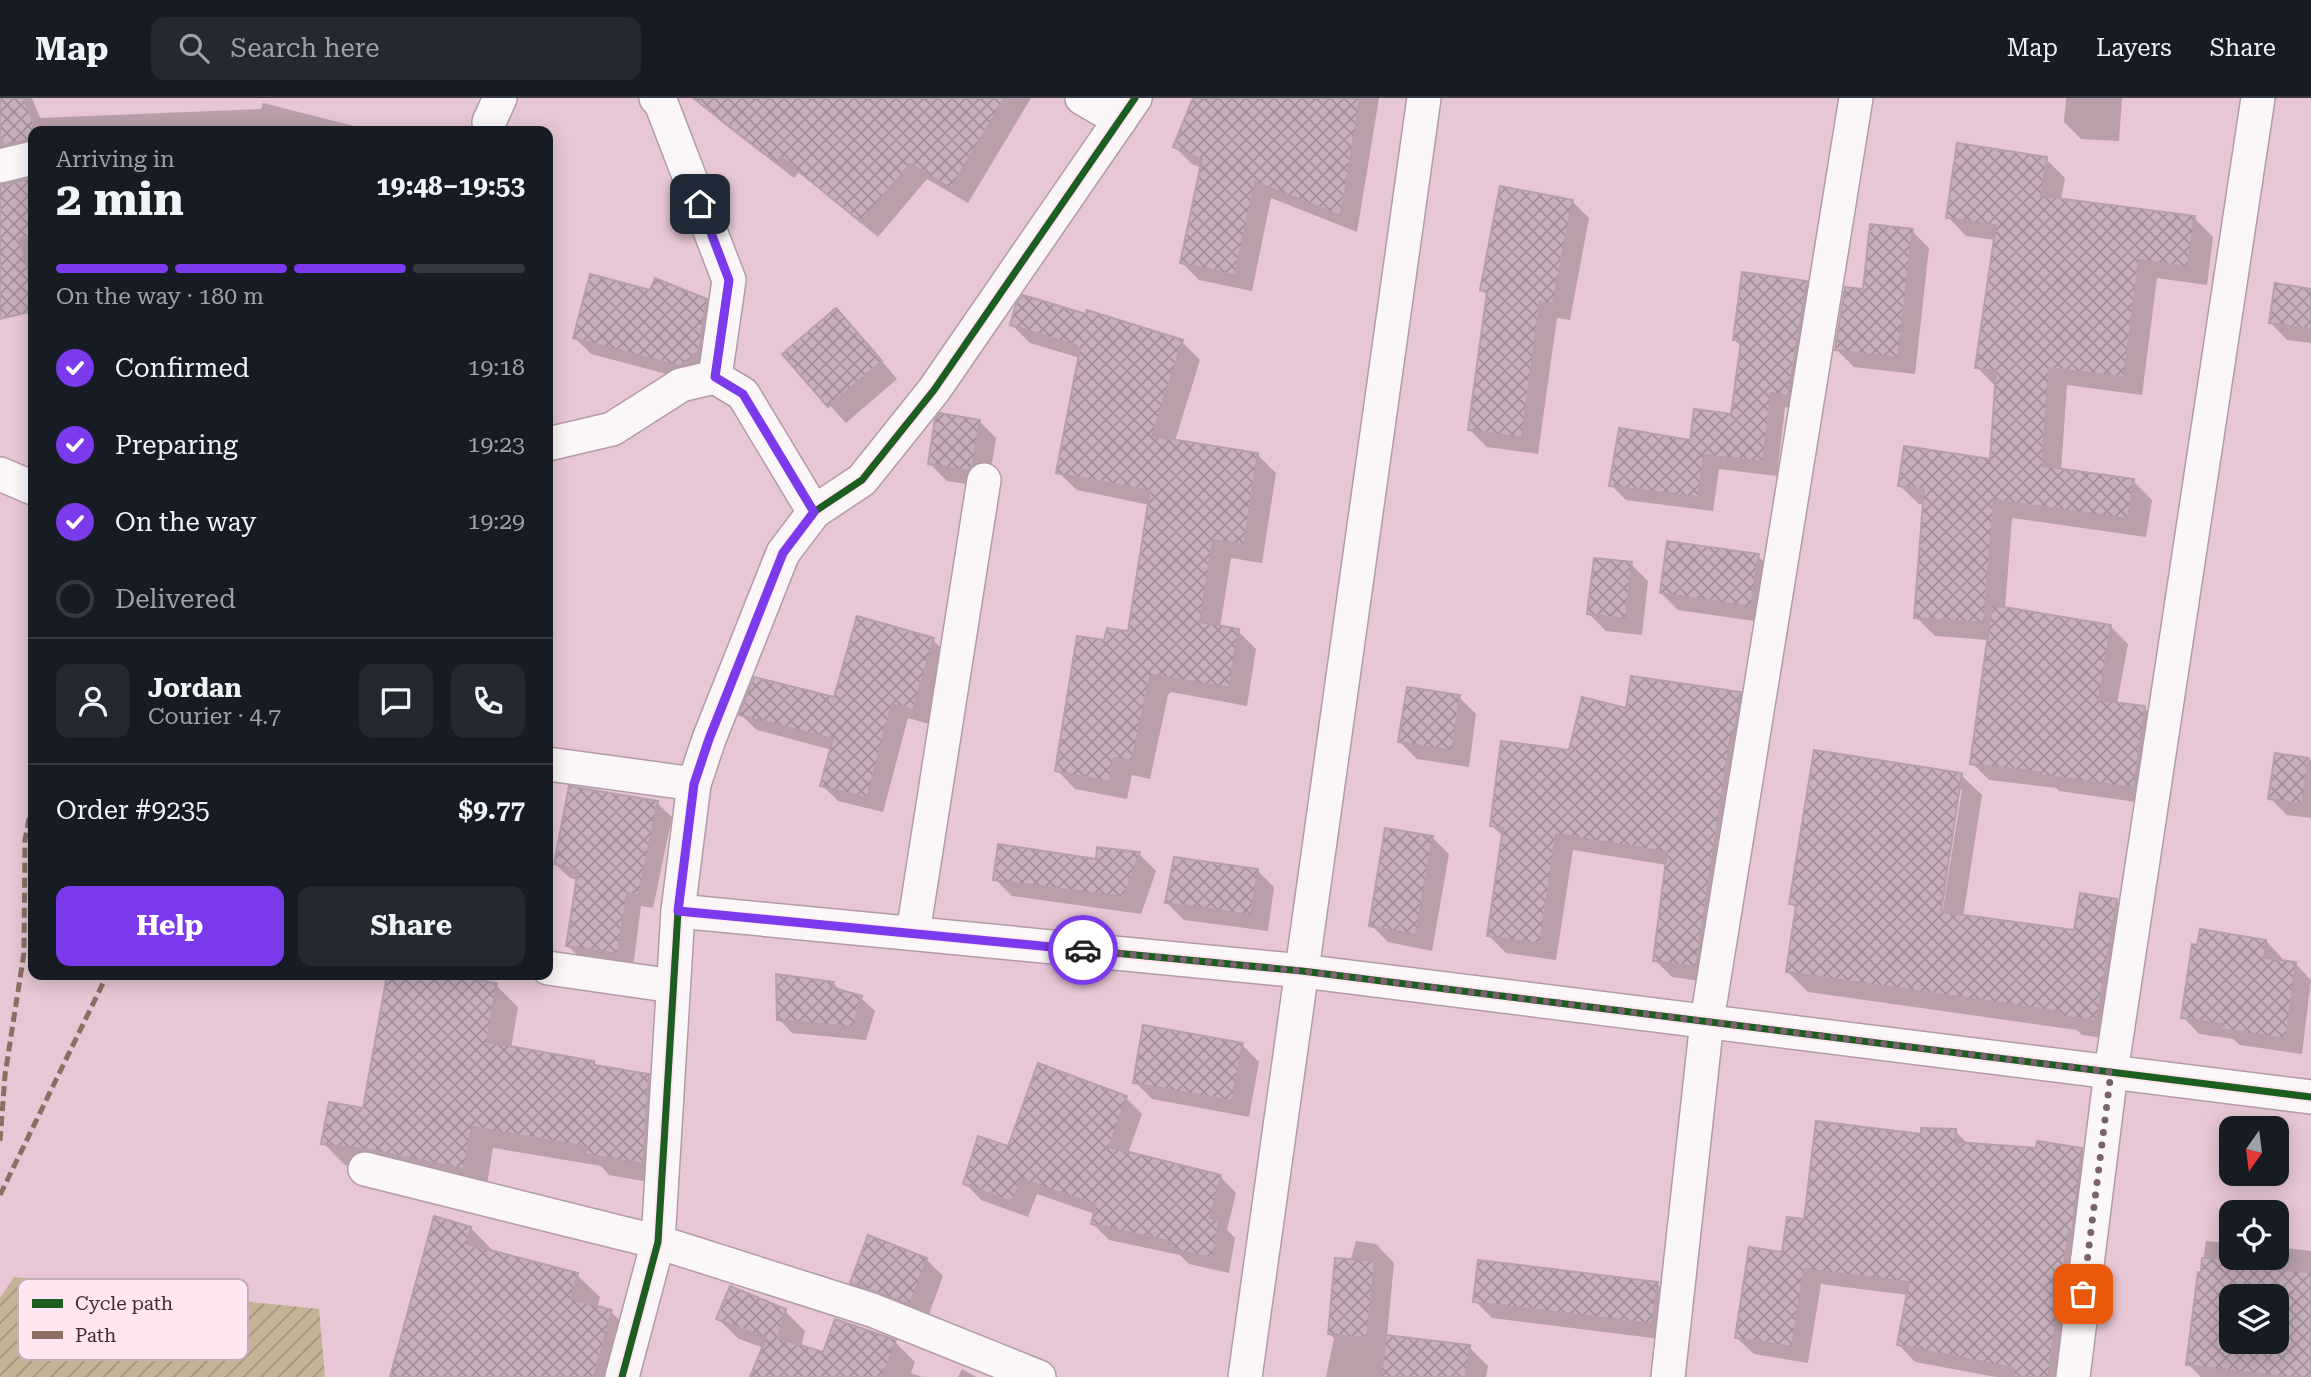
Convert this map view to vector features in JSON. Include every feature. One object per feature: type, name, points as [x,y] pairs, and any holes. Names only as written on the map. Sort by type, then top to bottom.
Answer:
[{"type":"street","points":[[656,98],[661,103],[729,280],[715,377]]},
{"type":"street","points":[[622,1377],[658,1242],[678,911],[694,784],[709,739],[783,553],[814,512],[862,480],[934,390],[1127,109],[1082,98]]},
{"type":"street","points":[[1245,1377],[1424,98]]},
{"type":"street","points":[[1668,1377],[1707,1021],[1856,98]]},
{"type":"street","points":[[2073,1377],[2111,1072],[2258,98]]},
{"type":"street","points":[[0,166],[28,159]]},
{"type":"street","points":[[553,443],[612,429],[681,386],[715,377],[743,394],[814,512]]},
{"type":"street","points":[[0,474],[28,486]]},
{"type":"street","points":[[913,933],[984,480]]},
{"type":"street","points":[[553,765],[694,784]]},
{"type":"street","points":[[678,911],[1302,971],[2311,1097]]},
{"type":"street","points":[[553,969],[673,986]]},
{"type":"street","points":[[365,1169],[658,1242],[872,1310],[1039,1377]]},
{"type":"shaded area","points":[[14,1277],[33,1279],[18,1279],[18,1360],[248,1360],[248,1302],[319,1309],[325,1377],[0,1377],[0,1298]]},
{"type":"building","points":[[0,98],[24,98],[33,123],[33,126],[28,126],[28,140],[4,145],[0,136]]},
{"type":"building","points":[[693,98],[1005,98],[951,188],[910,164],[861,222],[781,157],[777,163]]},
{"type":"building","points":[[1193,98],[1360,98],[1341,216],[1255,182],[1235,275],[1180,263],[1202,159],[1173,147]]},
{"type":"building","points":[[1957,143],[2047,157],[2041,196],[2195,216],[2188,267],[2139,260],[2124,377],[2049,368],[2042,466],[2134,479],[2128,519],[1994,500],[1984,623],[1914,618],[1924,490],[1898,486],[1904,446],[1990,459],[1996,371],[1975,368],[1996,225],[1946,218]]},
{"type":"building","points":[[28,179],[28,237],[20,239],[28,273],[28,312],[0,319],[0,185]]},
{"type":"building","points":[[1500,186],[1573,200],[1553,304],[1540,302],[1522,438],[1468,430],[1487,292],[1480,290]]},
{"type":"building","points":[[1870,224],[1913,229],[1898,358],[1835,350],[1845,287],[1863,289]]},
{"type":"building","points":[[1742,272],[1807,281],[1788,396],[1771,393],[1763,462],[1704,455],[1698,497],[1609,486],[1619,428],[1690,440],[1694,409],[1731,414],[1741,341],[1733,340]]},
{"type":"building","points":[[590,274],[650,290],[655,278],[707,299],[699,351],[679,366],[573,338]]},
{"type":"building","points":[[2275,283],[2311,289],[2311,329],[2269,323]]},
{"type":"building","points":[[1023,295],[1086,314],[1087,310],[1183,340],[1152,436],[1258,453],[1244,545],[1213,540],[1200,622],[1239,629],[1229,688],[1153,675],[1150,677],[1132,761],[1114,758],[1109,782],[1055,771],[1077,636],[1104,640],[1107,628],[1128,631],[1150,491],[1056,473],[1080,349],[1075,347],[1076,345],[1010,325],[1016,304]]},
{"type":"building","points":[[836,308],[882,361],[828,407],[782,354]]},
{"type":"building","points":[[940,413],[980,420],[973,465],[968,471],[928,464],[935,419]]},
{"type":"building","points":[[1667,541],[1759,554],[1751,607],[1660,593]]},
{"type":"building","points":[[1594,558],[1632,562],[1626,619],[1587,614]]},
{"type":"building","points":[[1992,605],[2111,625],[2099,700],[2145,706],[2134,788],[2040,775],[2041,772],[1970,764]]},
{"type":"building","points":[[857,616],[934,638],[913,710],[892,704],[867,798],[820,786],[833,739],[739,715],[754,677],[834,697]]},
{"type":"building","points":[[1631,676],[1741,692],[1734,734],[1731,734],[1696,967],[1653,961],[1667,852],[1556,834],[1540,944],[1487,936],[1503,828],[1490,826],[1501,741],[1569,750],[1582,697],[1626,708]]},
{"type":"building","points":[[1407,687],[1460,695],[1452,751],[1398,742]]},
{"type":"building","points":[[1814,750],[1962,773],[1941,912],[2074,930],[2080,893],[2117,899],[2097,1021],[2060,1016],[2061,1012],[1786,972],[1796,905],[1789,904]]},
{"type":"building","points":[[2275,753],[2309,758],[2302,804],[2268,799]]},
{"type":"building","points":[[569,786],[658,801],[639,895],[627,893],[618,954],[566,946],[578,870],[554,864]]},
{"type":"building","points":[[1385,828],[1433,836],[1416,935],[1369,926]]},
{"type":"building","points":[[998,844],[1096,859],[1097,847],[1140,852],[1124,897],[993,880]]},
{"type":"building","points":[[1174,857],[1258,869],[1251,915],[1165,903]]},
{"type":"building","points":[[2200,929],[2266,940],[2264,958],[2296,962],[2286,1039],[2221,1029],[2222,1024],[2181,1018],[2192,944],[2197,945]]},
{"type":"building","points":[[776,974],[834,982],[831,987],[862,996],[853,1027],[777,1020]]},
{"type":"building","points":[[386,980],[479,980],[497,983],[487,1042],[649,1074],[643,1164],[585,1154],[587,1147],[472,1127],[464,1169],[370,1150],[321,1144],[329,1102],[363,1108]]},
{"type":"building","points":[[1143,1025],[1243,1043],[1232,1101],[1133,1083]]},
{"type":"building","points":[[1038,1063],[1127,1096],[1109,1147],[1221,1175],[1210,1218],[1219,1220],[1213,1258],[1171,1249],[1172,1242],[1091,1224],[1096,1205],[1021,1179],[1012,1202],[963,1184],[978,1136],[1008,1146]]},
{"type":"building","points":[[1816,1121],[1921,1134],[1921,1128],[1956,1129],[1956,1142],[2036,1148],[2037,1141],[2082,1148],[2072,1233],[2069,1232],[2048,1377],[2013,1377],[2014,1368],[1897,1345],[1909,1282],[1804,1269],[1792,1347],[1735,1338],[1749,1247],[1782,1252],[1787,1217],[1804,1219]]},
{"type":"building","points":[[434,1216],[471,1227],[467,1244],[578,1273],[571,1299],[612,1310],[594,1377],[390,1377]]},
{"type":"building","points":[[868,1235],[927,1258],[910,1304],[850,1283]]},
{"type":"building","points":[[1335,1258],[1375,1261],[1367,1338],[1328,1334]]},
{"type":"building","points":[[2202,1258],[2219,1258],[2219,1270],[2311,1272],[2311,1377],[2287,1377],[2186,1365],[2198,1272],[2201,1273]]},
{"type":"building","points":[[1478,1260],[1658,1282],[1652,1324],[1473,1302]]},
{"type":"building","points":[[730,1286],[786,1309],[778,1338],[823,1352],[835,1319],[896,1340],[882,1377],[750,1377],[766,1338],[716,1319]]},
{"type":"building","points":[[1386,1335],[1470,1345],[1466,1377],[1381,1377]]},
{"type":"marked path","points":[[0,1141],[5,1075],[24,953],[25,840],[28,825]]},
{"type":"marked path","points":[[0,1195],[105,980]]},
{"type":"cycle path","points":[[622,1377],[658,1242],[678,911],[694,784],[709,739],[783,553],[814,512],[862,480],[934,390],[1135,98]]},
{"type":"cycle path","points":[[678,911],[1302,971],[2311,1097]]},
{"type":"way so far","points":[[1083,950],[1302,971],[2111,1072],[2083,1294]]},
{"type":"route","points":[[700,204],[729,280],[715,377],[743,394],[814,512],[783,553],[709,739],[694,784],[678,911],[1083,950]]}]
